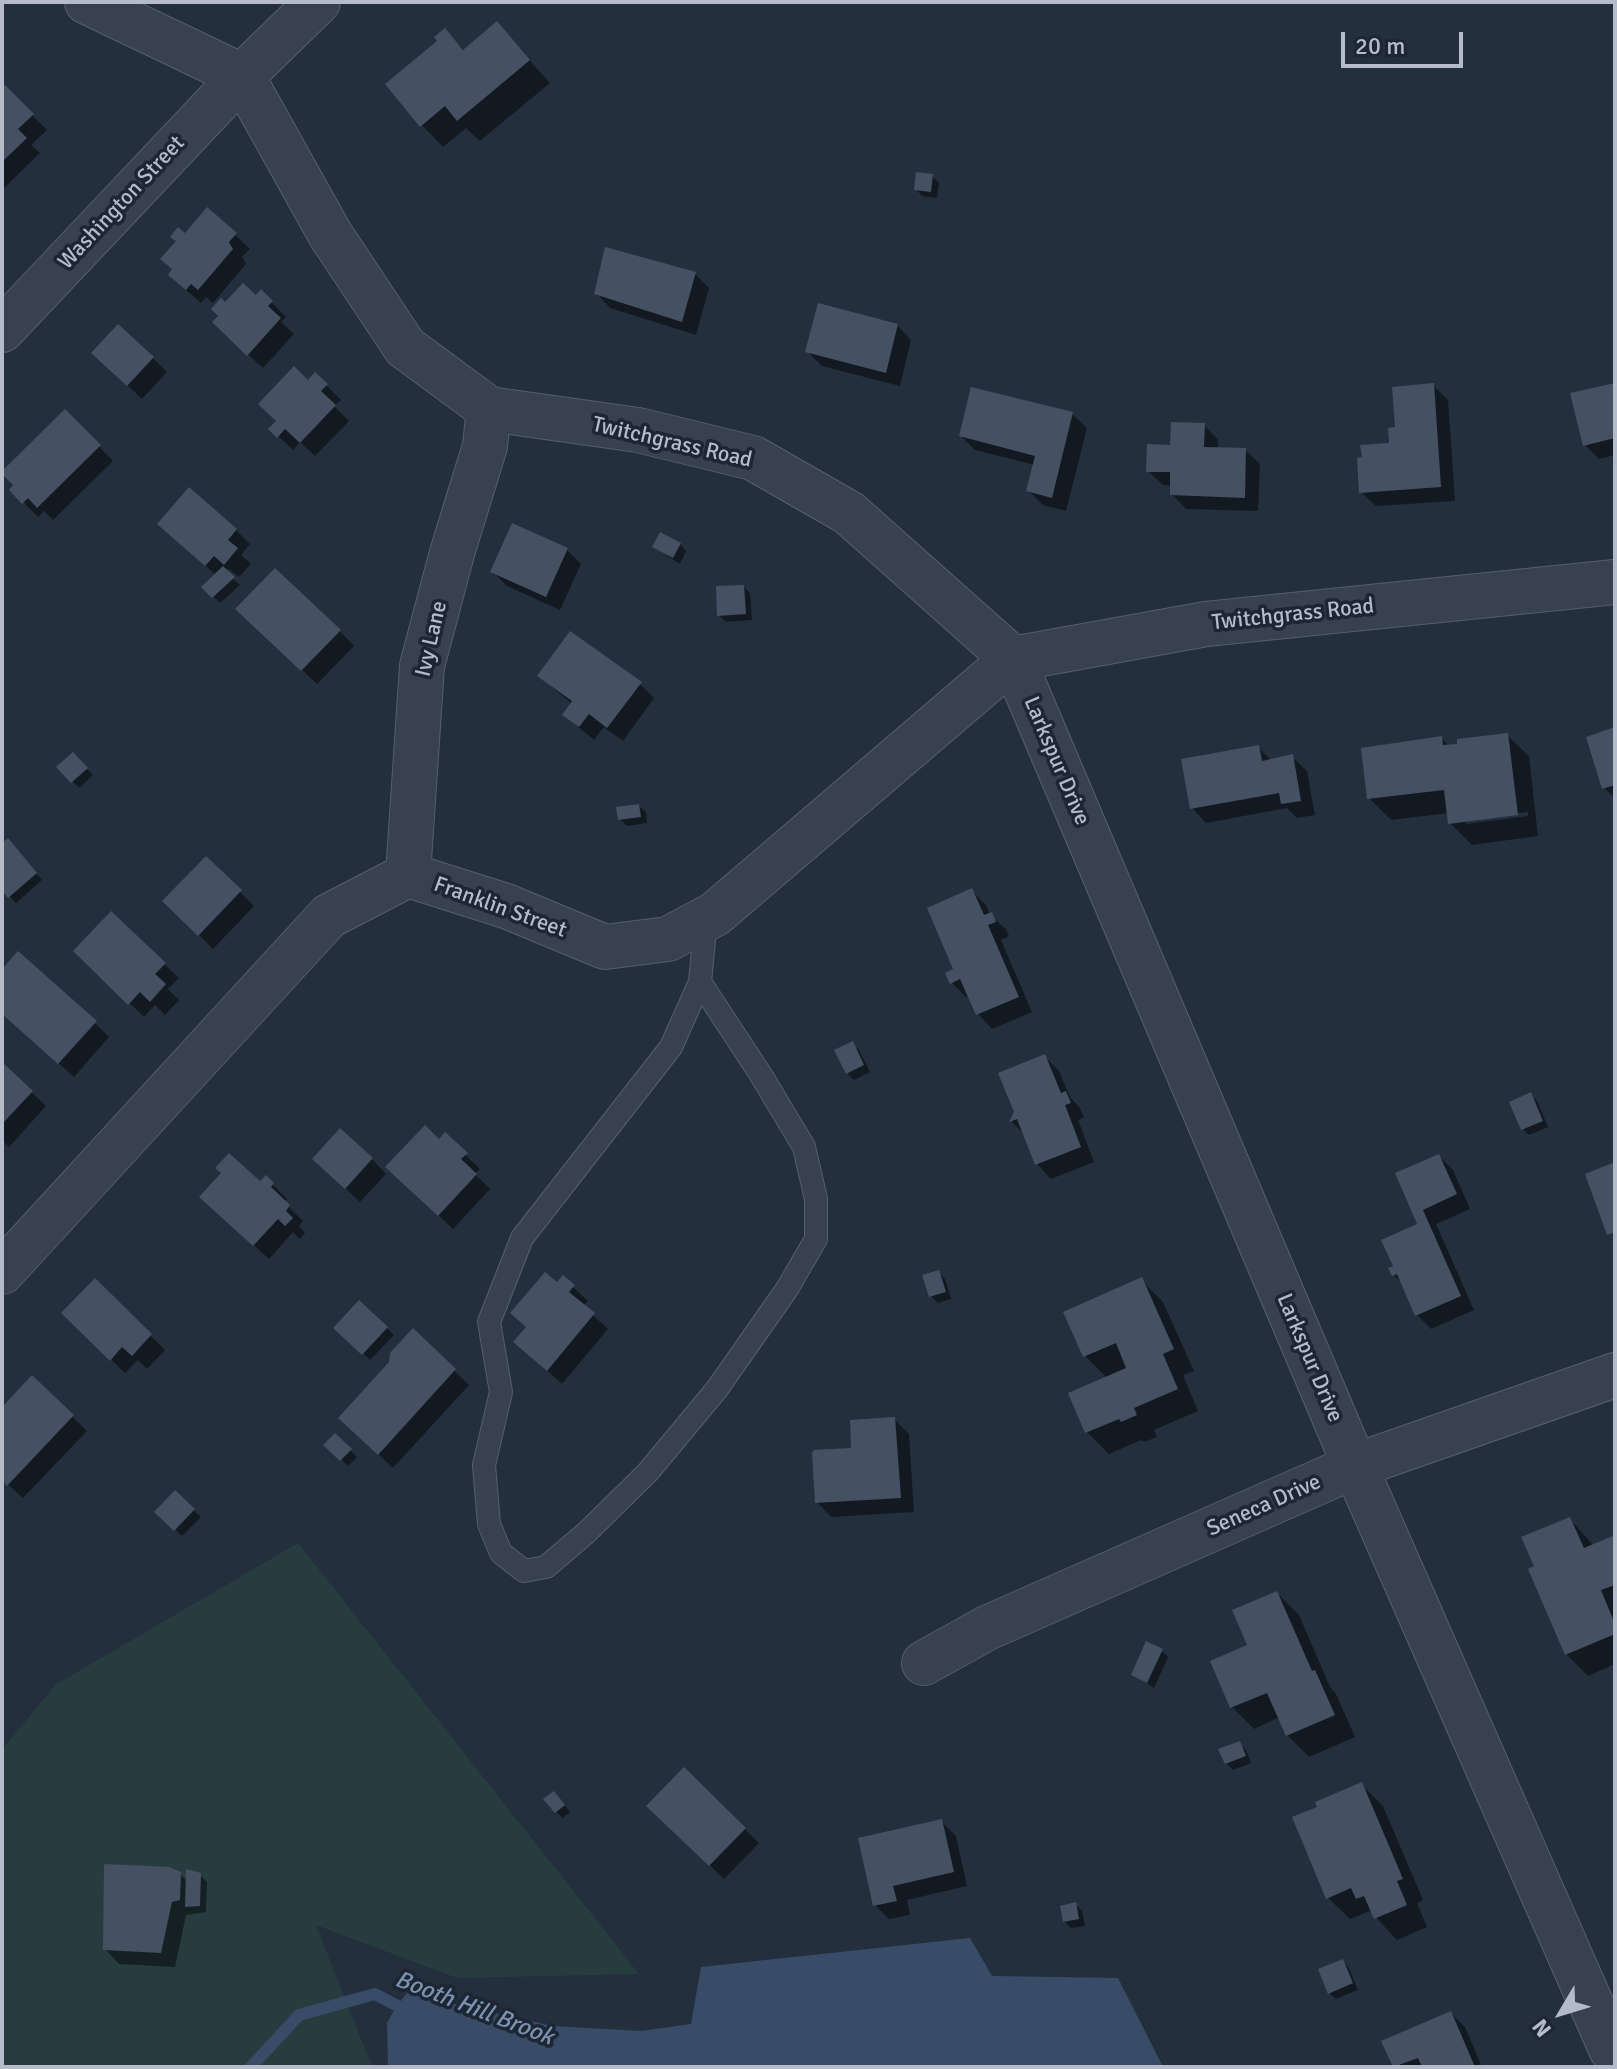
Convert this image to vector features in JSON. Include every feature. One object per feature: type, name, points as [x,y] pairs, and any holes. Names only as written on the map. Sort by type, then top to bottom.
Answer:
[{"type":"street","points":[[87,2],[242,76]]},
{"type":"street","name":"Washington Street","points":[[2,330],[242,76],[318,2]]},
{"type":"street","name":"Twitchgrass Road","points":[[242,76],[330,234],[405,347],[489,409],[638,430],[753,458],[849,513],[1013,659],[1206,624],[1615,582]]},
{"type":"street","name":"Ivy Lane","points":[[408,875],[422,666],[485,446],[489,409]]},
{"type":"street","name":"Franklin Street","points":[[2,1272],[329,916],[408,875],[506,906],[605,947],[668,939],[715,914],[1013,659]]},
{"type":"street","name":"Larkspur Drive","points":[[1013,659],[1355,1466],[1611,2049],[1615,2052]]},
{"type":"street","name":"Seneca Drive","points":[[924,1663],[987,1628],[1355,1466],[1615,1375]]},
{"type":"lane","points":[[700,982],[804,1147],[816,1199],[816,1239],[787,1289],[717,1389],[648,1472],[546,1567],[524,1571],[501,1553],[489,1524],[484,1465],[501,1392],[489,1322],[522,1238],[671,1047],[700,982],[706,919]]},
{"type":"green space","points":[[298,1543],[639,1974],[457,1978],[316,1925],[372,2067],[2,2067],[2,1750],[55,1685]]},
{"type":"water","points":[[970,1938],[992,1976],[1118,1978],[1163,2067],[388,2067],[387,2023],[407,1993],[552,2026],[641,2031],[691,2024],[701,1967]]},
{"type":"building","points":[[497,21],[530,60],[457,121],[445,106],[420,127],[385,84],[437,41],[434,37],[445,28],[463,50]]},
{"type":"building","points":[[5,85],[34,114],[18,129],[27,138],[2,162],[2,89]]},
{"type":"building","points":[[916,172],[933,174],[931,192],[914,190]]},
{"type":"building","points":[[207,207],[237,233],[229,242],[233,249],[198,290],[191,284],[186,290],[168,275],[172,269],[160,259],[176,241],[170,237],[178,227],[185,233]]},
{"type":"building","points":[[605,247],[696,272],[682,322],[594,294]]},
{"type":"building","points":[[243,283],[256,295],[261,289],[273,301],[268,306],[281,318],[247,356],[212,322],[218,316],[211,309],[221,298],[225,302]]},
{"type":"building","points":[[818,303],[898,324],[886,373],[805,352]]},
{"type":"building","points":[[118,324],[154,357],[127,386],[91,353]]},
{"type":"building","points":[[294,366],[308,380],[315,372],[328,384],[321,391],[336,405],[300,443],[285,429],[277,438],[268,429],[276,421],[258,404]]},
{"type":"building","points":[[1434,383],[1441,487],[1359,493],[1357,458],[1362,457],[1360,445],[1389,443],[1388,428],[1395,427],[1392,387]]},
{"type":"building","points":[[1615,383],[1615,438],[1583,446],[1570,393]]},
{"type":"building","points":[[971,387],[1073,412],[1052,498],[1026,491],[1035,456],[959,436]]},
{"type":"building","points":[[65,409],[101,445],[37,508],[28,498],[22,504],[9,490],[13,485],[2,471]]},
{"type":"building","points":[[1171,422],[1205,423],[1204,447],[1246,448],[1245,498],[1170,495],[1170,472],[1146,472],[1147,444],[1170,445]]},
{"type":"building","points":[[189,487],[237,529],[228,540],[238,548],[224,565],[214,556],[205,566],[157,524]]},
{"type":"building","points":[[512,523],[568,548],[546,597],[490,572]]},
{"type":"building","points":[[660,532],[681,543],[673,558],[652,547]]},
{"type":"building","points":[[223,566],[235,577],[212,598],[201,587]]},
{"type":"building","points":[[275,568],[341,630],[301,671],[235,609]]},
{"type":"building","points":[[744,585],[746,614],[717,616],[716,586]]},
{"type":"building","points":[[570,631],[642,682],[607,728],[589,714],[579,727],[562,715],[572,701],[537,676]]},
{"type":"building","points":[[1615,727],[1615,785],[1602,789],[1586,737]]},
{"type":"building","points":[[1508,733],[1518,815],[1448,824],[1444,790],[1367,799],[1361,748],[1442,736],[1443,745],[1457,744],[1457,739]]},
{"type":"building","points":[[1259,745],[1262,761],[1293,754],[1301,801],[1281,804],[1279,793],[1190,809],[1181,759]]},
{"type":"building","points":[[73,752],[88,768],[71,783],[56,767]]},
{"type":"building","points":[[639,804],[641,817],[618,820],[616,807]]},
{"type":"building","points":[[8,838],[37,873],[8,898],[2,891],[2,843]]},
{"type":"building","points":[[206,856],[242,890],[198,936],[162,901]]},
{"type":"building","points":[[972,888],[984,915],[992,912],[996,922],[988,925],[1019,997],[976,1015],[960,979],[950,984],[945,973],[953,969],[927,908]]},
{"type":"building","points":[[111,911],[166,963],[155,974],[166,984],[150,1002],[140,992],[128,1005],[73,951]]},
{"type":"building","points":[[18,951],[97,1021],[58,1064],[2,1014],[2,969]]},
{"type":"building","points":[[853,1041],[864,1065],[846,1074],[834,1050]]},
{"type":"building","points":[[1045,1054],[1061,1093],[1066,1091],[1071,1103],[1065,1105],[1081,1147],[1035,1165],[1017,1119],[1009,1122],[1014,1112],[998,1073]]},
{"type":"building","points":[[2,1062],[33,1091],[2,1124]]},
{"type":"building","points":[[1531,1092],[1543,1121],[1521,1130],[1509,1102]]},
{"type":"building","points":[[425,1125],[439,1139],[445,1132],[468,1153],[461,1159],[477,1174],[438,1216],[385,1167]]},
{"type":"building","points":[[340,1128],[373,1158],[345,1189],[312,1159]]},
{"type":"building","points":[[229,1153],[260,1181],[266,1175],[274,1183],[271,1187],[290,1205],[286,1211],[293,1218],[285,1226],[278,1219],[253,1246],[199,1197],[221,1173],[215,1168]]},
{"type":"building","points":[[1439,1154],[1457,1194],[1423,1210],[1461,1296],[1415,1316],[1397,1274],[1392,1276],[1388,1268],[1393,1266],[1381,1240],[1417,1224],[1395,1173]]},
{"type":"building","points":[[1615,1162],[1615,1232],[1607,1235],[1585,1174]]},
{"type":"building","points":[[939,1270],[946,1292],[929,1297],[922,1275]]},
{"type":"building","points":[[545,1272],[557,1282],[563,1275],[575,1285],[569,1292],[595,1313],[547,1371],[513,1342],[526,1327],[510,1313]]},
{"type":"building","points":[[1142,1277],[1174,1349],[1163,1354],[1178,1389],[1134,1408],[1137,1415],[1085,1433],[1068,1393],[1126,1368],[1116,1343],[1083,1357],[1063,1312]]},
{"type":"building","points":[[95,1278],[152,1334],[132,1356],[122,1347],[110,1361],[61,1313]]},
{"type":"building","points":[[359,1300],[388,1327],[362,1355],[333,1328]]},
{"type":"building","points":[[413,1328],[456,1369],[378,1455],[338,1418],[389,1362],[390,1353]]},
{"type":"building","points":[[32,1375],[74,1415],[7,1486],[2,1480],[2,1407]]},
{"type":"building","points":[[895,1417],[901,1498],[815,1503],[814,1450],[851,1448],[850,1420]]},
{"type":"building","points":[[335,1433],[352,1449],[340,1461],[323,1445]]},
{"type":"building","points":[[175,1490],[195,1509],[174,1531],[154,1512]]},
{"type":"building","points":[[1570,1517],[1584,1548],[1615,1535],[1615,1585],[1601,1590],[1615,1624],[1615,1634],[1565,1655],[1528,1569],[1534,1566],[1521,1537]]},
{"type":"building","points":[[1277,1591],[1335,1715],[1286,1736],[1267,1693],[1230,1708],[1210,1661],[1247,1645],[1232,1610]]},
{"type":"building","points":[[1146,1641],[1163,1649],[1147,1683],[1131,1675]]},
{"type":"building","points":[[1240,1741],[1246,1756],[1225,1764],[1218,1749]]},
{"type":"building","points":[[684,1767],[746,1828],[709,1866],[646,1806]]},
{"type":"building","points":[[1362,1782],[1403,1879],[1397,1881],[1407,1905],[1374,1919],[1364,1896],[1356,1899],[1351,1888],[1326,1899],[1292,1817],[1317,1807],[1315,1802]]},
{"type":"building","points":[[554,1791],[565,1805],[555,1813],[543,1799]]},
{"type":"building","points":[[942,1819],[954,1872],[893,1886],[897,1901],[873,1906],[858,1838]]},
{"type":"building","points":[[104,1864],[169,1867],[181,1872],[180,1900],[172,1902],[161,1953],[103,1950]]},
{"type":"building","points":[[186,1869],[201,1873],[200,1906],[185,1907]]},
{"type":"building","points":[[1076,1902],[1079,1919],[1063,1922],[1060,1906]]},
{"type":"building","points":[[1343,1959],[1353,1983],[1328,1994],[1318,1969]]},
{"type":"building","points":[[1451,2011],[1475,2067],[1422,2067],[1418,2058],[1393,2067],[1381,2041]]},
{"type":"waterway","name":"Booth Hill Brook","points":[[251,2067],[299,2015],[375,1994],[409,2012]]}]
